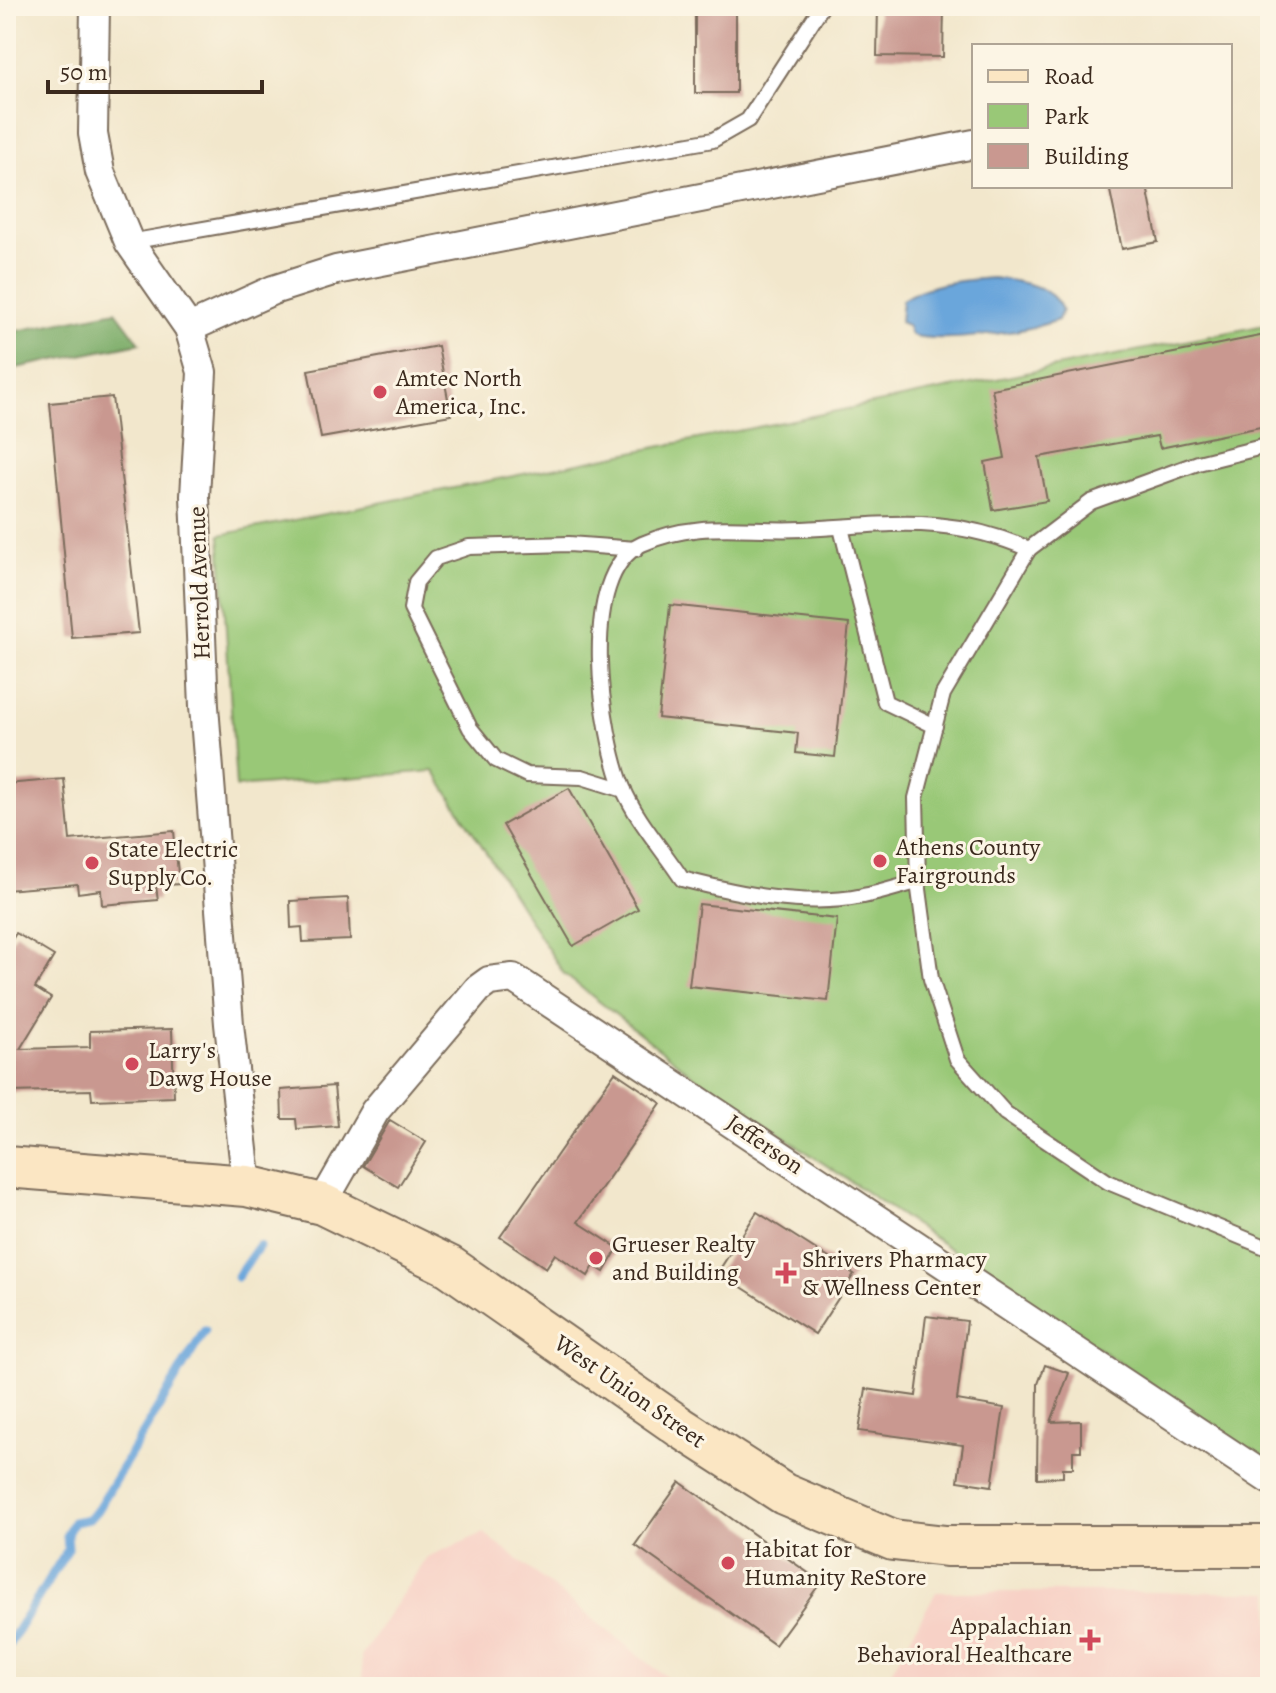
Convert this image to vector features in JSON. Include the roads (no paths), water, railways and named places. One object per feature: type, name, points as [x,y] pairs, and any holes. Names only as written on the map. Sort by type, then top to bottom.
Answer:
[{"type":"main road","name":"West Union Street","points":[[6,1167],[247,1186],[322,1204],[449,1266],[744,1470],[809,1507],[893,1540],[946,1546],[1270,1546]]},
{"type":"street","name":"Herrold Avenue","points":[[95,6],[93,134],[107,195],[129,242],[189,328],[202,372],[195,496],[204,706],[227,1002],[247,1186]]},
{"type":"street","points":[[189,328],[273,290],[336,270],[972,144]]},
{"type":"street","name":"Jefferson","points":[[322,1204],[375,1111],[400,1079],[478,989],[489,981],[513,978],[1270,1480]]},
{"type":"lane","points":[[129,242],[713,140],[748,120],[822,6]]},
{"type":"lane","points":[[1270,445],[1198,463],[1091,502],[1029,549],[943,694],[916,798],[918,882],[931,979],[957,1059],[1005,1113],[1108,1182],[1270,1249]]},
{"type":"lane","points":[[624,790],[582,777],[527,775],[496,760],[470,728],[411,609],[416,582],[436,558],[469,547],[569,544],[636,549],[694,527],[841,528],[925,522],[987,531],[1029,549]]},
{"type":"lane","points":[[841,528],[885,702],[935,726]]},
{"type":"lane","points":[[636,549],[613,575],[599,620],[604,720],[624,790],[682,879],[741,894],[827,900],[861,897],[918,882]]},
{"type":"water","points":[[992,278],[1033,285],[1050,294],[1062,310],[1058,320],[1005,332],[943,338],[911,335],[907,325],[900,322],[902,300],[923,289]]},
{"type":"waterway","points":[[237,1277],[259,1246]]},
{"type":"waterway","points":[[6,1649],[68,1549],[67,1534],[73,1522],[89,1519],[97,1510],[205,1330]]},
{"type":"place","name":"Amtec North America, Inc.","points":[[380,392]]},
{"type":"place","name":"Athens County Fairgrounds","points":[[880,861]]},
{"type":"place","name":"State Electric Supply Co.","points":[[92,863]]},
{"type":"place","name":"Larry's Dawg House","points":[[132,1064]]},
{"type":"place","name":"Grueser Realty and Building","points":[[596,1258]]},
{"type":"place","name":"Shrivers Pharmacy & Wellness Center","points":[[786,1273]]},
{"type":"place","name":"Habitat for Humanity ReStore","points":[[728,1563]]},
{"type":"place","name":"Appalachian Behavioral Healthcare","points":[[1090,1640]]}]
